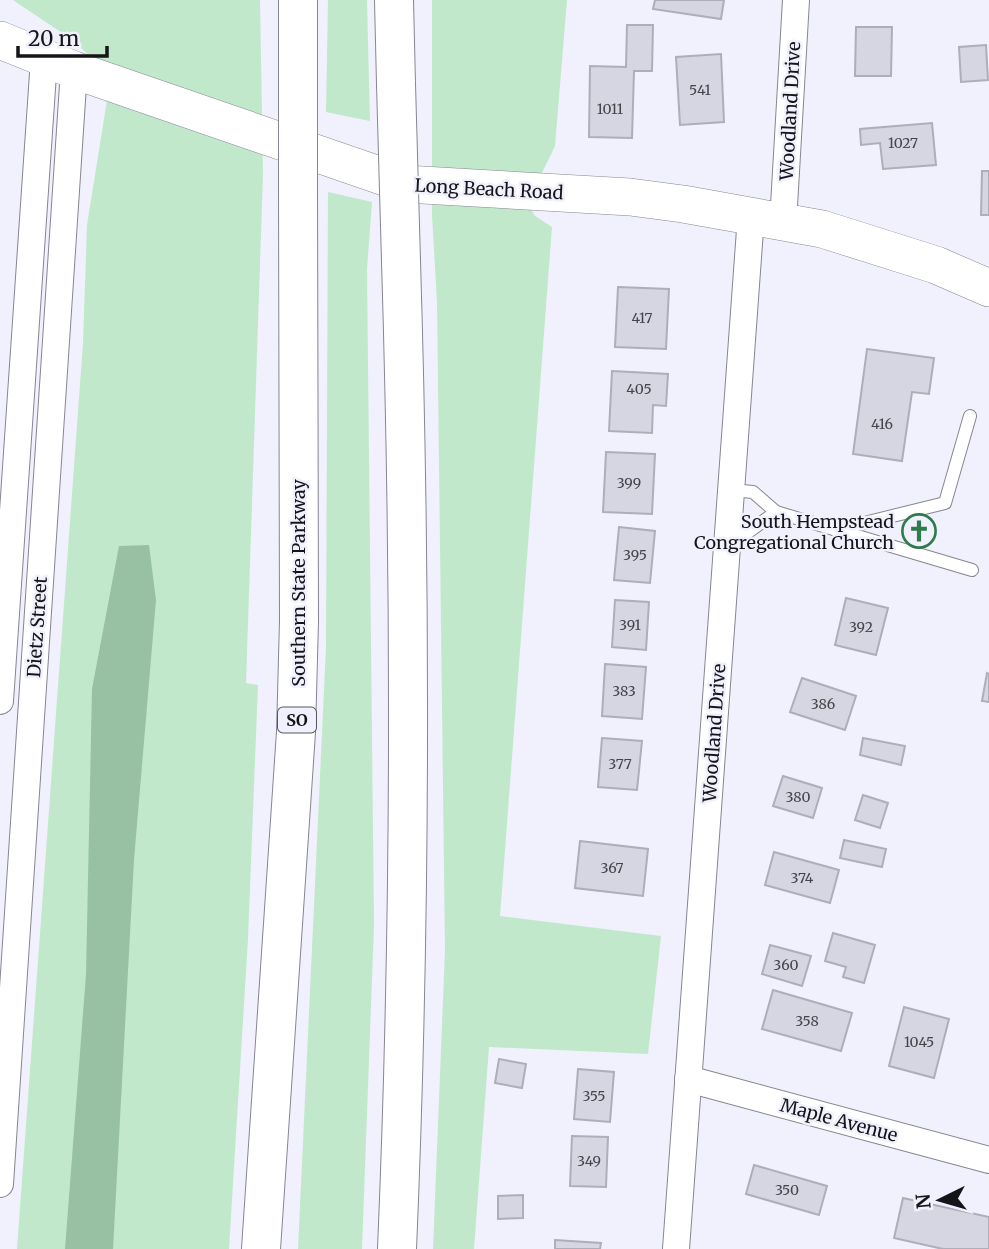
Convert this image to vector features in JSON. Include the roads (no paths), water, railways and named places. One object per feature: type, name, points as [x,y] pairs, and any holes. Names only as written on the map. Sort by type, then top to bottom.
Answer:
[{"type":"highway","name":"Southern State Parkway","points":[[261,1249],[296,732],[299,621],[298,0]]},
{"type":"highway","points":[[394,0],[407,452],[408,775],[406,992],[397,1249]]},
{"type":"main road","name":"Long Beach Road","points":[[0,40],[59,65],[405,184],[630,197],[683,204],[821,229],[936,265],[989,288]]},
{"type":"street","name":"Woodland Drive","points":[[676,1249],[731,490],[796,0]]},
{"type":"street","name":"Dietz Street","points":[[0,701],[8,478],[59,65]]},
{"type":"street","name":"Dietz Street","points":[[0,1184],[44,524],[59,65]]},
{"type":"street","points":[[8,478],[46,481]]},
{"type":"street","points":[[7,521],[44,524]]},
{"type":"street","name":"Maple Avenue","points":[[688,1079],[989,1160]]},
{"type":"lane","points":[[835,530],[945,503],[970,416]]},
{"type":"lane","points":[[731,490],[753,492],[776,513],[972,570]]},
{"type":"lane","points":[[728,532],[748,532],[776,513]]},
{"type":"place","name":"South Hempstead Congregational Church","points":[[919,531]]}]
